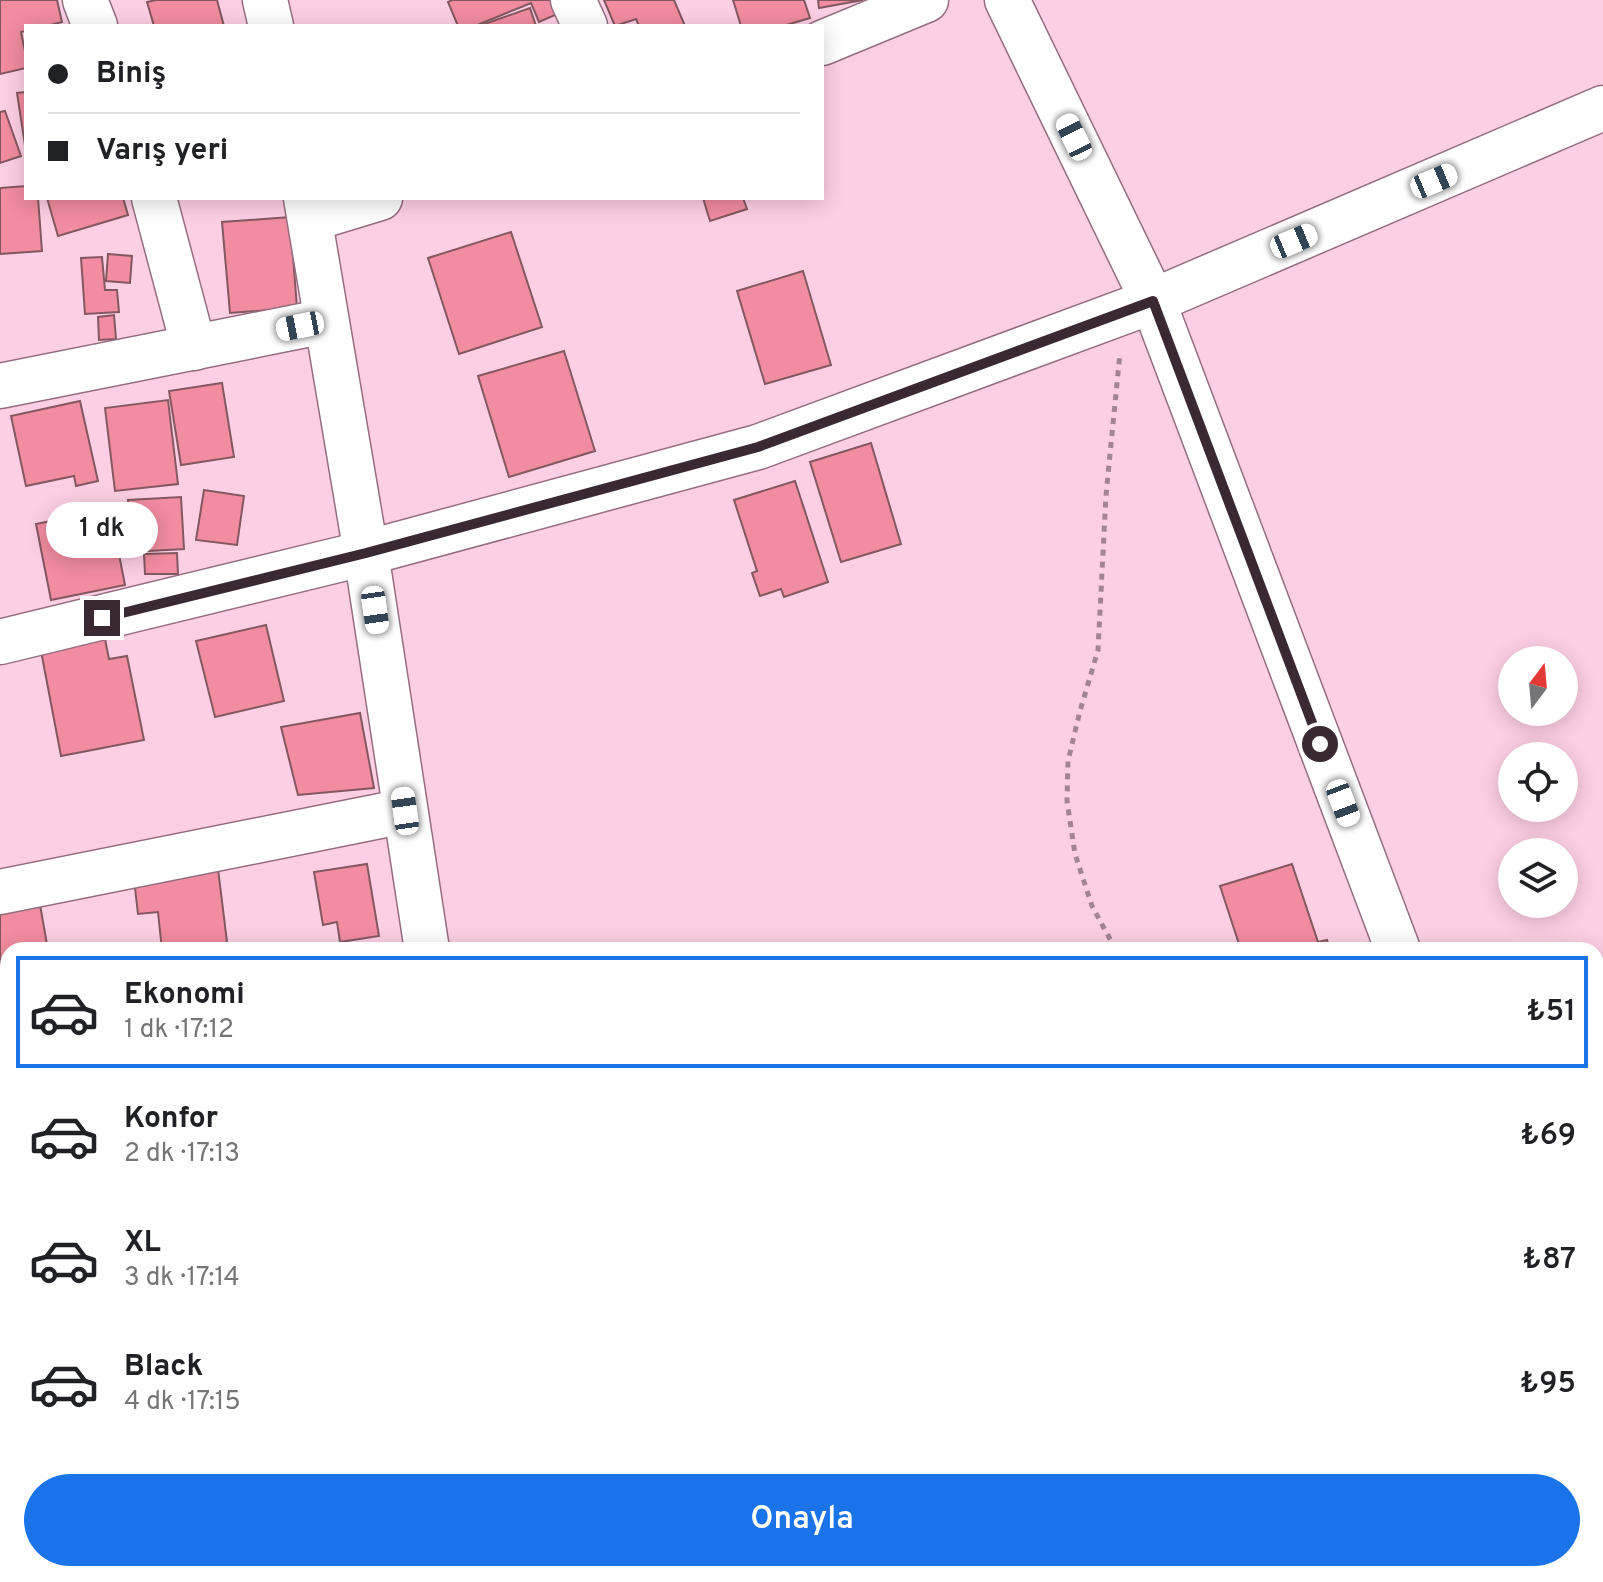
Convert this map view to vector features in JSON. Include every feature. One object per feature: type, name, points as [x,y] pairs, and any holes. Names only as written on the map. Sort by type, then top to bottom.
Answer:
[{"type":"street","points":[[85,0],[94,24]]},
{"type":"street","points":[[265,0],[271,24]]},
{"type":"street","points":[[573,0],[584,24]]},
{"type":"street","points":[[824,42],[926,0]]},
{"type":"street","points":[[1007,0],[1138,307],[1395,942]]},
{"type":"street","points":[[0,642],[366,553],[758,447],[1138,307],[1603,108]]},
{"type":"street","points":[[155,200],[194,348]]},
{"type":"street","points":[[367,200],[308,209],[366,553],[426,942]]},
{"type":"street","points":[[0,386],[326,321]]},
{"type":"street","points":[[0,892],[405,811]]},
{"type":"path","points":[[1112,942],[1092,906],[1075,854],[1067,801],[1068,761],[1098,650],[1106,495],[1138,307]]},
{"type":"building","points":[[0,0],[57,0],[62,22],[24,24],[24,31],[21,32],[24,68],[0,74]]},
{"type":"building","points":[[217,0],[223,24],[153,24],[147,2]]},
{"type":"building","points":[[566,0],[569,9],[539,22],[531,3],[480,24],[457,24],[448,2]]},
{"type":"building","points":[[604,0],[674,0],[684,24],[638,24],[636,19],[614,24]]},
{"type":"building","points":[[733,0],[804,0],[810,18],[790,24],[740,24]]},
{"type":"building","points":[[818,0],[863,0],[819,8]]},
{"type":"building","points":[[530,8],[535,24],[485,24]]},
{"type":"building","points":[[24,92],[24,139],[17,93]]},
{"type":"building","points":[[5,111],[21,156],[0,163],[0,112]]},
{"type":"building","points":[[24,186],[24,200],[38,200],[42,251],[0,254],[0,188]]},
{"type":"building","points":[[48,200],[124,200],[128,215],[58,236]]},
{"type":"building","points":[[704,200],[744,200],[747,209],[710,221]]},
{"type":"building","points":[[290,217],[297,308],[230,313],[222,222]]},
{"type":"building","points":[[511,232],[542,327],[459,354],[428,258]]},
{"type":"building","points":[[108,254],[132,256],[130,283],[106,281]]},
{"type":"building","points":[[102,257],[105,290],[117,290],[119,312],[85,314],[81,258]]},
{"type":"building","points":[[803,271],[831,365],[765,384],[737,291]]},
{"type":"building","points":[[114,315],[116,339],[99,340],[98,317]]},
{"type":"building","points":[[564,351],[595,451],[509,477],[478,376]]},
{"type":"building","points":[[222,383],[234,457],[181,465],[169,391]]},
{"type":"building","points":[[168,400],[178,484],[115,491],[105,408]]},
{"type":"building","points":[[80,401],[98,481],[76,486],[74,476],[26,486],[11,416]]},
{"type":"building","points":[[871,443],[901,544],[841,562],[810,462]]},
{"type":"building","points":[[795,481],[828,582],[784,597],[781,589],[760,596],[752,573],[757,571],[734,500]]},
{"type":"building","points":[[204,490],[244,496],[237,545],[196,540]]},
{"type":"building","points":[[181,497],[184,549],[131,552],[128,500]]},
{"type":"building","points":[[110,509],[125,585],[51,600],[36,524]]},
{"type":"building","points":[[177,553],[178,574],[145,574],[144,554]]},
{"type":"building","points":[[266,625],[284,701],[215,717],[196,641]]},
{"type":"building","points":[[105,639],[109,659],[127,656],[144,740],[61,756],[41,651]]},
{"type":"building","points":[[360,713],[374,788],[298,795],[281,727]]},
{"type":"building","points":[[367,864],[379,936],[340,942],[337,922],[323,925],[314,872]]},
{"type":"building","points":[[1292,864],[1318,942],[1238,942],[1220,886]]},
{"type":"building","points":[[218,869],[227,942],[161,942],[158,912],[138,914],[134,879]]},
{"type":"building","points":[[39,899],[47,942],[0,942],[0,905]]},
{"type":"route","points":[[102,618],[366,553],[758,447],[1153,301],[1320,744]]}]
